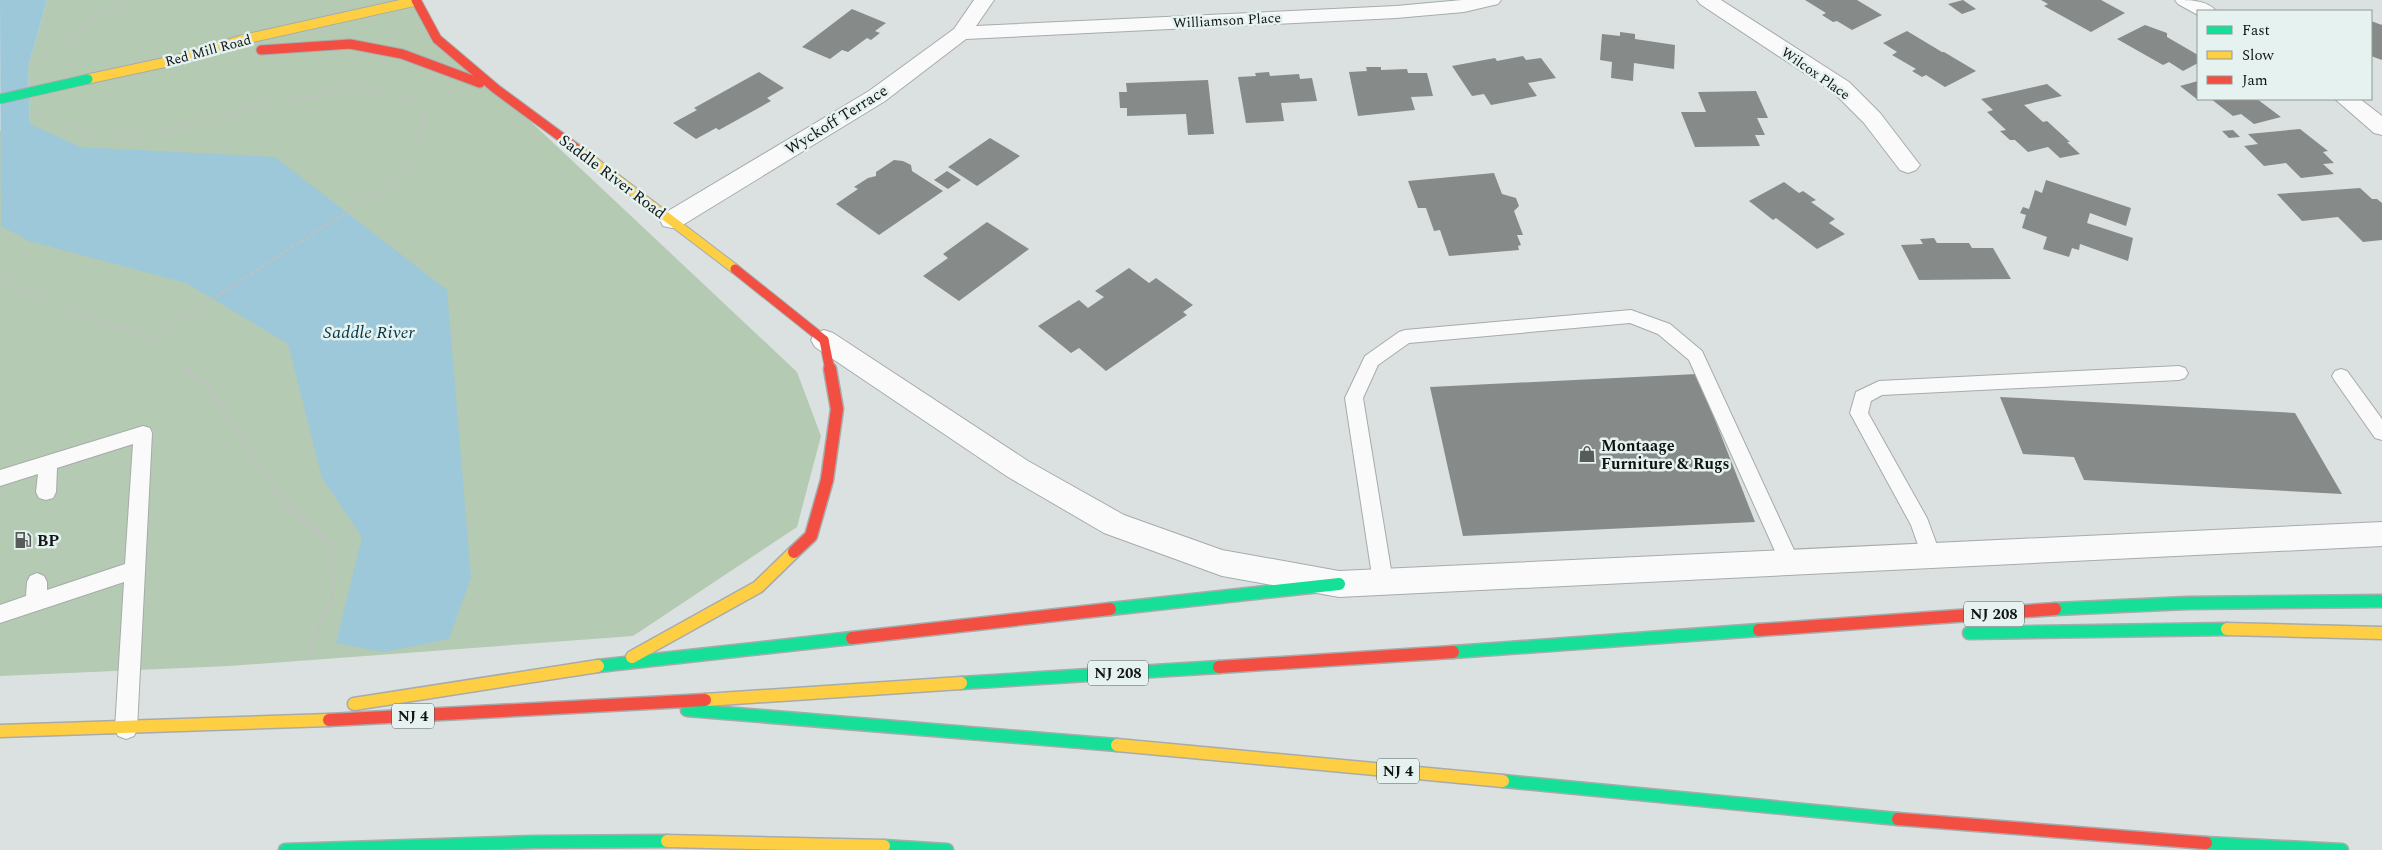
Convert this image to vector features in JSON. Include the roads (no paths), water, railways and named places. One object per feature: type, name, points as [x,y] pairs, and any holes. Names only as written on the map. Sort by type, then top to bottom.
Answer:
[{"type":"main road","name":"Red Mill Road","points":[[0,99],[176,60],[241,40],[416,0]]},
{"type":"main road","name":"Saddle River Road","points":[[416,0],[437,39],[496,89],[672,220],[824,340]]},
{"type":"main road","points":[[241,40],[291,18]]},
{"type":"main road","points":[[176,60],[244,52],[350,44],[402,54],[496,89]]},
{"type":"main road","points":[[620,663],[758,587],[811,536],[828,480],[837,409],[824,340]]},
{"type":"main road","points":[[344,705],[620,663],[1339,584]]},
{"type":"main road","name":"NJ 208","points":[[630,705],[1606,641],[1903,619],[2099,608],[2283,601],[2382,601]]},
{"type":"main road","points":[[1954,633],[2192,628],[2382,633]]},
{"type":"main road","points":[[1606,641],[1845,636]]},
{"type":"main road","name":"NJ 4","points":[[0,731],[196,727],[630,705],[1270,758],[1928,823],[2166,841],[2342,850]]},
{"type":"main road","points":[[196,727],[325,708]]},
{"type":"main road","points":[[285,850],[616,845],[728,839],[947,850]]},
{"type":"street","name":"Wyckoff Terrace","points":[[672,220],[876,96],[961,33],[984,0]]},
{"type":"street","name":"Williamson Place","points":[[961,33],[1396,12],[1464,6],[1491,0]]},
{"type":"street","name":"Wilcox Place","points":[[1707,0],[1841,87],[1872,118],[1908,165]]},
{"type":"street","points":[[2185,0],[2204,10]]},
{"type":"street","points":[[2347,100],[2382,128]]},
{"type":"street","points":[[824,340],[1018,469],[1114,524],[1222,563],[1339,584],[2382,534]]},
{"type":"lane","points":[[1383,582],[1354,398],[1371,361],[1405,337],[1631,316],[1664,329],[1696,356],[1790,563]]},
{"type":"lane","points":[[1931,556],[1920,524],[1859,413],[1864,397],[1879,388],[2179,373]]},
{"type":"lane","points":[[2341,376],[2382,433]]},
{"type":"lane","points":[[0,478],[143,433],[126,729]]},
{"type":"lane","points":[[46,492],[48,463]]},
{"type":"lane","points":[[0,614],[36,592],[135,570]]},
{"type":"water","name":"Saddle River","points":[[0,0],[47,0],[28,68],[30,124],[80,147],[275,157],[447,290],[471,577],[449,639],[383,652],[336,643],[362,537],[322,478],[288,344],[186,283],[29,241],[1,226]]},
{"type":"place","name":"Montaage Furniture & Rugs","points":[[1587,454]]},
{"type":"place","name":"BP","points":[[23,540]]}]
